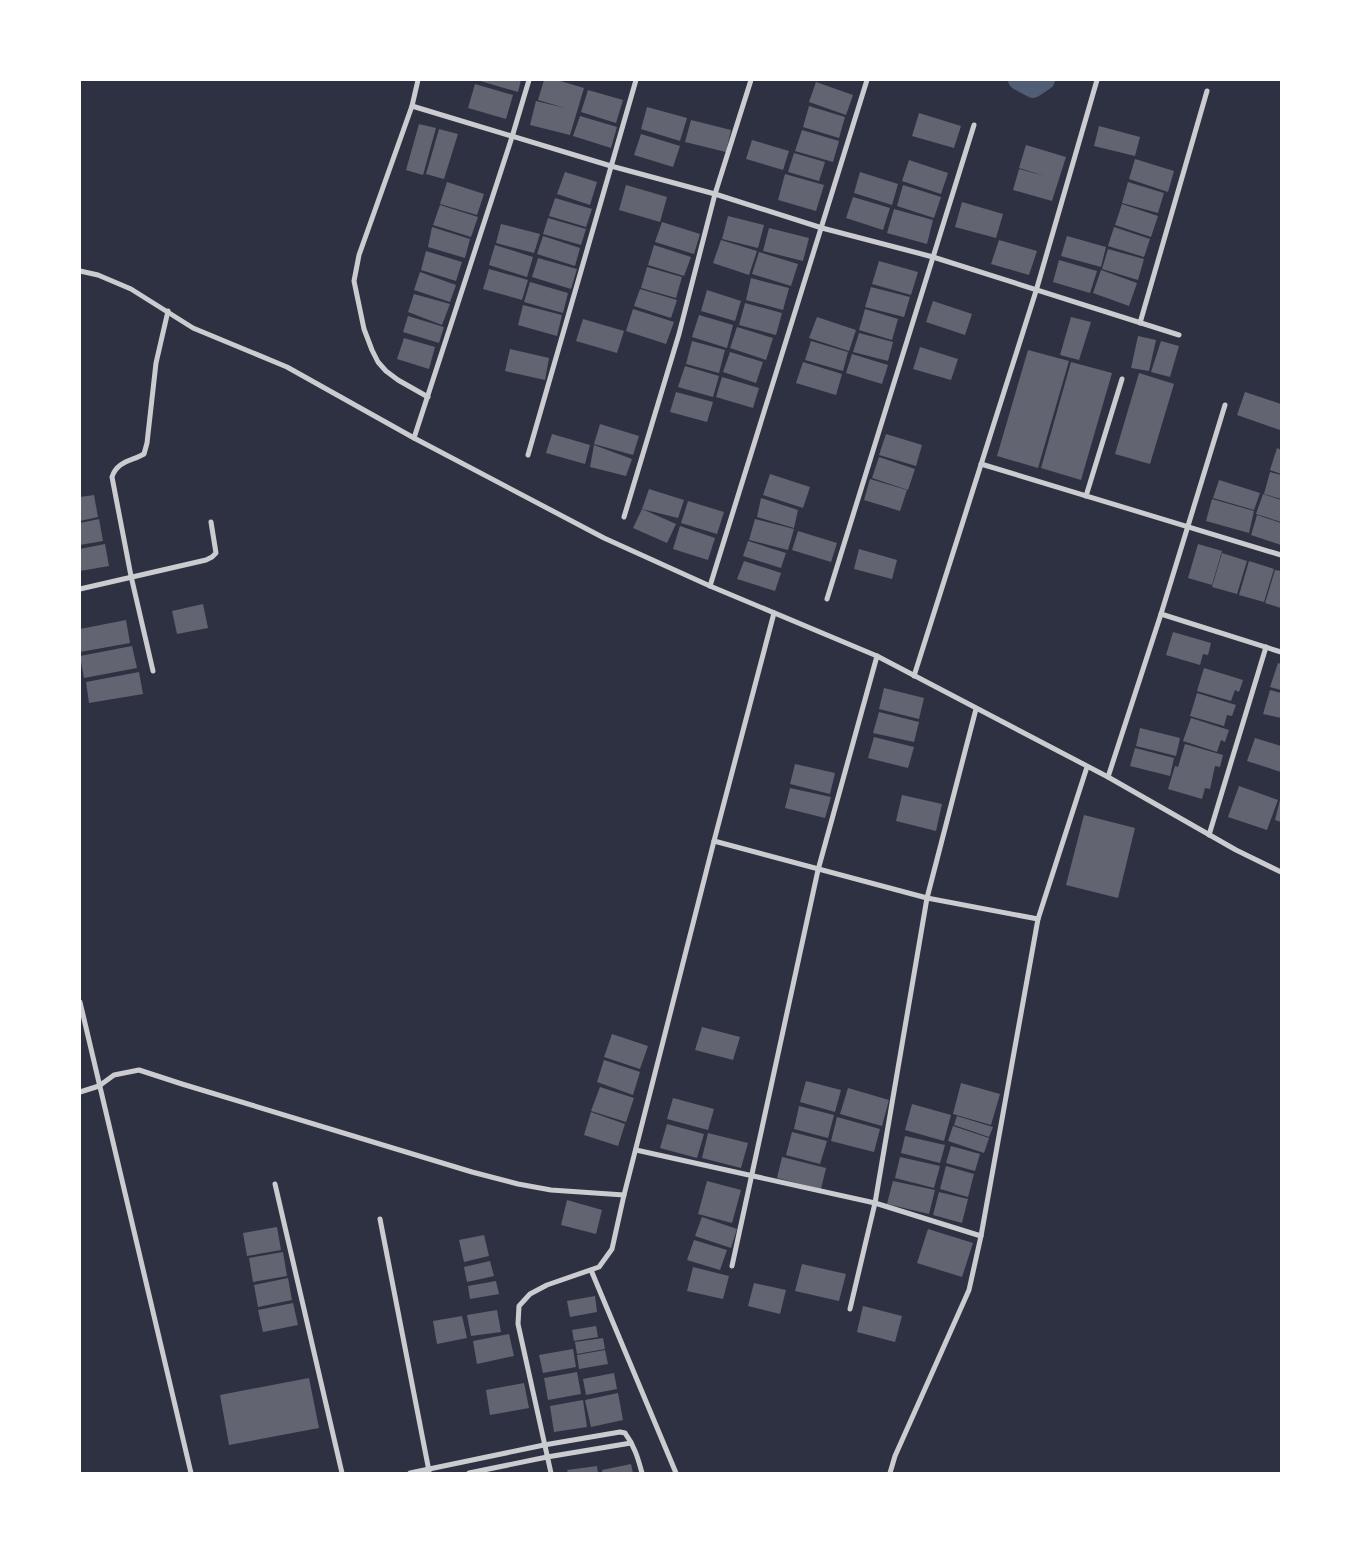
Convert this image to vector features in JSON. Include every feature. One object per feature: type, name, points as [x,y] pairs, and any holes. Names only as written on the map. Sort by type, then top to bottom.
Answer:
[{"type":"street","points":[[418,80],[412,106],[359,255],[354,281],[364,328],[378,362],[398,380],[428,397]]},
{"type":"street","points":[[414,438],[529,80]]},
{"type":"street","points":[[528,455],[636,80]]},
{"type":"street","points":[[624,518],[677,343],[715,194],[751,80]]},
{"type":"street","points":[[710,586],[867,80]]},
{"type":"street","points":[[914,676],[1036,291],[1097,80]]},
{"type":"street","points":[[1140,323],[1207,91]]},
{"type":"street","points":[[412,106],[611,166],[715,194],[822,228],[933,257],[1179,335]]},
{"type":"street","points":[[827,599],[974,125]]},
{"type":"street","points":[[80,271],[98,275],[132,289],[193,328],[287,367],[414,438],[604,538],[710,586],[877,656],[1088,767],[1236,850],[1281,872]]},
{"type":"street","points":[[153,671],[131,576],[112,477],[114,470],[123,462],[144,454],[147,443],[156,363],[168,311]]},
{"type":"street","points":[[1086,496],[1122,379]]},
{"type":"street","points":[[1108,778],[1225,405]]},
{"type":"street","points":[[981,464],[1281,556]]},
{"type":"street","points":[[80,589],[206,560],[212,557],[216,552],[211,522]]},
{"type":"street","points":[[551,1473],[518,1324],[519,1306],[530,1294],[547,1285],[599,1267],[612,1249],[714,841],[774,613]]},
{"type":"street","points":[[1161,614],[1281,652]]},
{"type":"street","points":[[1209,835],[1266,647]]},
{"type":"street","points":[[732,1266],[818,870],[877,656]]},
{"type":"street","points":[[850,1309],[875,1203],[927,898],[976,709]]},
{"type":"street","points":[[890,1473],[895,1456],[969,1290],[981,1236],[1038,919],[1088,767]]},
{"type":"street","points":[[714,841],[927,898],[1038,919]]},
{"type":"street","points":[[80,1002],[192,1473]]},
{"type":"street","points":[[80,1092],[99,1086],[114,1075],[139,1070],[518,1184],[551,1190],[624,1195]]},
{"type":"street","points":[[636,1150],[875,1203],[981,1236]]},
{"type":"street","points":[[275,1184],[342,1473]]},
{"type":"street","points":[[380,1219],[429,1471]]},
{"type":"street","points":[[591,1270],[676,1473]]},
{"type":"street","points":[[410,1473],[429,1471],[544,1445],[620,1432],[625,1433],[632,1443],[642,1473]]},
{"type":"street","points":[[469,1473],[547,1457],[632,1443]]},
{"type":"building","points":[[477,80],[521,80],[518,92]]},
{"type":"building","points":[[544,80],[557,80],[584,88],[570,135],[530,125],[536,101],[565,108],[538,100]]},
{"type":"building","points":[[816,82],[853,95],[846,115],[809,102]]},
{"type":"building","points":[[475,84],[513,95],[506,119],[468,108]]},
{"type":"building","points":[[588,90],[623,100],[616,123],[581,112]]},
{"type":"building","points":[[809,106],[845,117],[839,138],[803,127]]},
{"type":"building","points":[[647,107],[687,118],[680,141],[641,129]]},
{"type":"building","points":[[919,113],[961,126],[954,148],[912,136]]},
{"type":"building","points":[[580,116],[617,127],[611,148],[573,136]]},
{"type":"building","points":[[691,120],[731,130],[726,152],[685,142]]},
{"type":"building","points":[[419,124],[436,128],[423,175],[406,170]]},
{"type":"building","points":[[1099,126],[1140,137],[1135,156],[1094,146]]},
{"type":"building","points":[[439,129],[458,134],[444,179],[426,174]]},
{"type":"building","points":[[802,130],[839,141],[833,162],[795,151]]},
{"type":"building","points":[[641,134],[680,146],[673,167],[634,155]]},
{"type":"building","points":[[752,140],[789,151],[783,170],[746,159]]},
{"type":"building","points":[[1026,145],[1066,157],[1052,201],[1013,190],[1019,169],[1045,176],[1019,168]]},
{"type":"building","points":[[794,153],[825,162],[819,181],[788,172]]},
{"type":"building","points":[[1135,159],[1174,171],[1168,192],[1129,179]]},
{"type":"building","points":[[909,160],[948,173],[941,194],[902,181]]},
{"type":"building","points":[[565,172],[597,182],[590,205],[557,194]]},
{"type":"building","points":[[860,172],[898,184],[892,205],[854,193]]},
{"type":"building","points":[[785,174],[824,185],[816,211],[778,200]]},
{"type":"building","points":[[447,182],[484,194],[477,215],[440,204]]},
{"type":"building","points":[[1128,182],[1164,193],[1158,213],[1122,203]]},
{"type":"building","points":[[626,185],[667,197],[660,222],[619,210]]},
{"type":"building","points":[[903,185],[941,197],[934,218],[897,206]]},
{"type":"building","points":[[853,197],[890,208],[883,230],[846,218]]},
{"type":"building","points":[[555,198],[592,209],[586,227],[549,216]]},
{"type":"building","points":[[962,202],[1003,214],[996,238],[955,227]]},
{"type":"building","points":[[1122,204],[1158,216],[1151,237],[1115,225]]},
{"type":"building","points":[[440,205],[478,217],[471,237],[433,225]]},
{"type":"building","points":[[894,209],[933,220],[927,244],[887,233]]},
{"type":"building","points":[[728,216],[764,225],[758,248],[722,239]]},
{"type":"building","points":[[548,218],[586,229],[581,245],[543,234]]},
{"type":"building","points":[[662,222],[700,234],[694,254],[655,242]]},
{"type":"building","points":[[501,224],[540,234],[534,253],[496,243]]},
{"type":"building","points":[[432,227],[470,239],[465,258],[428,247]]},
{"type":"building","points":[[1114,227],[1150,239],[1144,257],[1108,246]]},
{"type":"building","points":[[769,228],[809,238],[803,261],[763,251]]},
{"type":"building","points":[[543,236],[580,248],[575,266],[537,254]]},
{"type":"building","points":[[1067,236],[1106,247],[1101,267],[1061,256]]},
{"type":"building","points":[[721,240],[757,251],[749,275],[713,263]]},
{"type":"building","points":[[999,240],[1037,251],[1029,275],[991,264]]},
{"type":"building","points":[[495,245],[533,257],[527,277],[489,265]]},
{"type":"building","points":[[654,245],[691,257],[684,276],[648,265]]},
{"type":"building","points":[[1108,249],[1144,259],[1138,280],[1102,269]]},
{"type":"building","points":[[426,251],[462,262],[456,281],[421,270]]},
{"type":"building","points":[[759,252],[798,264],[791,286],[752,274]]},
{"type":"building","points":[[538,258],[577,269],[571,289],[532,277]]},
{"type":"building","points":[[1059,260],[1097,271],[1090,293],[1053,282]]},
{"type":"building","points":[[879,261],[918,272],[911,295],[872,284]]},
{"type":"building","points":[[647,267],[682,277],[676,298],[641,288]]},
{"type":"building","points":[[489,269],[528,280],[522,300],[483,289]]},
{"type":"building","points":[[1101,270],[1137,283],[1129,306],[1093,293]]},
{"type":"building","points":[[420,272],[456,285],[450,302],[414,290]]},
{"type":"building","points":[[751,278],[789,288],[783,310],[746,300]]},
{"type":"building","points":[[530,282],[568,293],[563,313],[524,302]]},
{"type":"building","points":[[871,287],[910,297],[904,317],[865,307]]},
{"type":"building","points":[[640,289],[677,300],[671,318],[634,306]]},
{"type":"building","points":[[707,290],[741,301],[735,321],[701,311]]},
{"type":"building","points":[[414,294],[450,304],[442,325],[408,312]]},
{"type":"building","points":[[933,301],[972,314],[965,335],[926,322]]},
{"type":"building","points":[[745,303],[782,313],[776,335],[739,325]]},
{"type":"building","points":[[523,305],[562,315],[557,336],[518,325]]},
{"type":"building","points":[[633,309],[674,322],[666,344],[626,331]]},
{"type":"building","points":[[865,309],[898,319],[892,340],[859,330]]},
{"type":"building","points":[[699,315],[733,325],[727,348],[692,337]]},
{"type":"building","points":[[408,316],[444,327],[439,343],[403,332]]},
{"type":"building","points":[[817,317],[856,330],[849,351],[809,338]]},
{"type":"building","points":[[1071,317],[1091,322],[1079,360],[1060,355]]},
{"type":"building","points":[[583,319],[624,331],[617,353],[576,341]]},
{"type":"building","points":[[737,327],[773,338],[766,360],[730,348]]},
{"type":"building","points":[[859,333],[893,342],[888,361],[853,352]]},
{"type":"building","points":[[1138,336],[1156,340],[1149,371],[1131,368]]},
{"type":"building","points":[[404,338],[435,347],[429,369],[397,359]]},
{"type":"building","points":[[692,341],[725,350],[719,373],[686,364]]},
{"type":"building","points":[[811,341],[848,352],[843,371],[805,360]]},
{"type":"building","points":[[1161,341],[1179,346],[1170,377],[1151,372]]},
{"type":"building","points":[[920,347],[958,359],[951,380],[913,369]]},
{"type":"building","points":[[510,349],[549,358],[545,380],[505,371]]},
{"type":"building","points":[[1028,350],[1069,361],[1038,468],[997,456]]},
{"type":"building","points":[[730,352],[763,362],[756,383],[723,372]]},
{"type":"building","points":[[852,354],[888,365],[882,384],[846,373]]},
{"type":"building","points":[[803,362],[842,374],[836,395],[796,383]]},
{"type":"building","points":[[1071,362],[1112,373],[1081,480],[1041,468]]},
{"type":"building","points":[[685,366],[719,376],[713,397],[678,387]]},
{"type":"building","points":[[1139,373],[1174,384],[1150,464],[1115,454]]},
{"type":"building","points":[[722,377],[759,388],[753,408],[716,397]]},
{"type":"building","points":[[676,392],[713,402],[707,422],[670,412]]},
{"type":"building","points":[[1245,392],[1281,404],[1280,430],[1237,415]]},
{"type":"building","points":[[600,424],[639,436],[633,455],[594,444]]},
{"type":"building","points":[[552,434],[590,445],[585,464],[546,453]]},
{"type":"building","points":[[886,434],[922,445],[916,466],[879,455]]},
{"type":"building","points":[[594,445],[632,459],[626,476],[590,467]]},
{"type":"building","points":[[1277,448],[1281,450],[1281,474],[1270,470]]},
{"type":"building","points":[[879,457],[915,469],[908,490],[872,478]]},
{"type":"building","points":[[1270,472],[1281,475],[1281,499],[1264,494]]},
{"type":"building","points":[[770,474],[810,487],[803,508],[763,495]]},
{"type":"building","points":[[870,479],[907,490],[900,511],[864,500]]},
{"type":"building","points":[[1219,480],[1260,493],[1254,510],[1213,498]]},
{"type":"building","points":[[649,489],[684,500],[678,518],[642,509]]},
{"type":"building","points":[[1263,494],[1281,500],[1281,522],[1256,514]]},
{"type":"building","points":[[94,495],[98,517],[80,521],[80,497]]},
{"type":"building","points":[[761,498],[798,510],[794,528],[757,517]]},
{"type":"building","points":[[1212,499],[1254,511],[1249,533],[1206,521]]},
{"type":"building","points":[[688,501],[724,512],[717,534],[681,523]]},
{"type":"building","points":[[642,509],[676,524],[667,543],[633,528]]},
{"type":"building","points":[[1257,515],[1281,523],[1281,545],[1251,535]]},
{"type":"building","points":[[99,519],[103,541],[80,545],[80,523]]},
{"type":"building","points":[[755,519],[794,529],[788,550],[749,540]]},
{"type":"building","points":[[680,526],[715,538],[708,560],[673,549]]},
{"type":"building","points":[[798,531],[837,543],[831,562],[792,550]]},
{"type":"building","points":[[748,541],[786,553],[781,568],[743,556]]},
{"type":"building","points":[[105,544],[109,566],[80,571],[80,549]]},
{"type":"building","points":[[1198,544],[1222,551],[1212,585],[1188,578]]},
{"type":"building","points":[[859,549],[897,560],[892,579],[854,569]]},
{"type":"building","points":[[1222,553],[1247,561],[1237,594],[1212,587]]},
{"type":"building","points":[[744,561],[781,573],[775,591],[737,579]]},
{"type":"building","points":[[1249,561],[1274,569],[1264,602],[1239,595]]},
{"type":"building","points":[[1275,570],[1281,571],[1281,608],[1265,603]]},
{"type":"building","points":[[203,604],[208,628],[177,634],[172,611]]},
{"type":"building","points":[[126,620],[130,643],[80,652],[80,629]]},
{"type":"building","points":[[1173,632],[1211,643],[1208,655],[1203,654],[1200,665],[1166,655]]},
{"type":"building","points":[[132,646],[137,668],[84,678],[80,656]]},
{"type":"building","points":[[1278,663],[1281,664],[1281,690],[1270,687]]},
{"type":"building","points":[[1204,668],[1243,680],[1239,692],[1235,690],[1231,701],[1197,691]]},
{"type":"building","points":[[139,672],[143,694],[89,703],[86,682]]},
{"type":"building","points":[[884,688],[924,698],[919,719],[879,709]]},
{"type":"building","points":[[1270,690],[1281,693],[1281,718],[1263,714]]},
{"type":"building","points":[[1197,693],[1236,705],[1232,716],[1227,715],[1224,726],[1190,716]]},
{"type":"building","points":[[879,712],[919,722],[914,742],[873,733]]},
{"type":"building","points":[[1191,718],[1229,730],[1225,742],[1221,740],[1217,752],[1183,741]]},
{"type":"building","points":[[1140,728],[1180,738],[1176,756],[1136,746]]},
{"type":"building","points":[[874,737],[914,747],[908,768],[868,758]]},
{"type":"building","points":[[1255,738],[1281,746],[1281,772],[1247,761]]},
{"type":"building","points":[[1185,744],[1223,755],[1220,767],[1215,766],[1210,789],[1205,788],[1202,799],[1168,789],[1175,766],[1178,767]]},
{"type":"building","points":[[1135,748],[1174,758],[1170,776],[1130,766]]},
{"type":"building","points":[[795,764],[835,773],[830,794],[790,784]]},
{"type":"building","points":[[1239,786],[1278,800],[1267,830],[1228,817]]},
{"type":"building","points":[[790,788],[831,797],[825,818],[785,808]]},
{"type":"building","points":[[902,795],[942,804],[936,831],[896,821]]},
{"type":"building","points":[[1281,800],[1281,822],[1275,820]]},
{"type":"building","points":[[1084,815],[1135,828],[1118,898],[1066,885]]},
{"type":"building","points":[[702,1027],[740,1037],[733,1060],[695,1050]]},
{"type":"building","points":[[612,1034],[648,1046],[640,1069],[604,1057]]},
{"type":"building","points":[[604,1060],[640,1072],[633,1095],[597,1082]]},
{"type":"building","points":[[806,1081],[841,1090],[835,1112],[800,1102]]},
{"type":"building","points":[[961,1083],[1000,1094],[991,1125],[953,1114]]},
{"type":"building","points":[[600,1087],[634,1098],[626,1122],[591,1111]]},
{"type":"building","points":[[848,1088],[889,1100],[882,1126],[840,1114]]},
{"type":"building","points":[[673,1098],[714,1109],[708,1130],[667,1119]]},
{"type":"building","points":[[912,1104],[951,1115],[944,1141],[905,1130]]},
{"type":"building","points":[[799,1106],[834,1115],[828,1138],[794,1129]]},
{"type":"building","points":[[591,1112],[625,1124],[618,1146],[584,1135]]},
{"type":"building","points":[[957,1116],[993,1127],[989,1137],[954,1125]]},
{"type":"building","points":[[837,1117],[880,1129],[874,1152],[831,1141]]},
{"type":"building","points":[[667,1124],[704,1134],[697,1158],[660,1148]]},
{"type":"building","points":[[953,1126],[989,1138],[984,1153],[948,1141]]},
{"type":"building","points":[[792,1132],[827,1141],[820,1164],[786,1155]]},
{"type":"building","points":[[708,1133],[748,1143],[741,1168],[702,1158]]},
{"type":"building","points":[[905,1136],[945,1145],[940,1163],[901,1153]]},
{"type":"building","points":[[951,1146],[980,1154],[975,1171],[946,1163]]},
{"type":"building","points":[[782,1157],[826,1168],[821,1189],[777,1178]]},
{"type":"building","points":[[900,1157],[940,1166],[934,1188],[895,1178]]},
{"type":"building","points":[[946,1166],[974,1174],[968,1197],[940,1189]]},
{"type":"building","points":[[707,1181],[741,1190],[732,1223],[698,1214]]},
{"type":"building","points":[[893,1181],[935,1190],[929,1214],[887,1204]]},
{"type":"building","points":[[939,1192],[968,1199],[962,1223],[933,1215]]},
{"type":"building","points":[[567,1200],[602,1210],[596,1234],[561,1225]]},
{"type":"building","points":[[702,1217],[737,1229],[731,1248],[695,1236]]},
{"type":"building","points":[[277,1227],[281,1250],[247,1256],[243,1233]]},
{"type":"building","points":[[928,1229],[973,1243],[962,1277],[917,1263]]},
{"type":"building","points":[[484,1235],[489,1256],[464,1262],[459,1240]]},
{"type":"building","points":[[694,1240],[727,1250],[720,1270],[687,1260]]},
{"type":"building","points":[[283,1252],[287,1276],[253,1282],[249,1258]]},
{"type":"building","points":[[490,1261],[494,1276],[467,1282],[464,1267]]},
{"type":"building","points":[[802,1264],[846,1274],[839,1301],[795,1291]]},
{"type":"building","points":[[693,1267],[729,1276],[723,1299],[687,1291]]},
{"type":"building","points":[[288,1278],[292,1300],[258,1307],[254,1285]]},
{"type":"building","points":[[496,1281],[499,1294],[470,1299],[468,1286]]},
{"type":"building","points":[[754,1283],[786,1290],[780,1314],[748,1306]]},
{"type":"building","points":[[595,1296],[597,1312],[570,1317],[567,1301]]},
{"type":"building","points":[[293,1303],[298,1325],[263,1332],[258,1310]]},
{"type":"building","points":[[863,1306],[902,1316],[895,1342],[857,1332]]},
{"type":"building","points":[[497,1310],[501,1332],[471,1336],[467,1315]]},
{"type":"building","points":[[462,1316],[467,1338],[437,1344],[433,1321]]},
{"type":"building","points":[[596,1326],[598,1337],[574,1341],[572,1330]]},
{"type":"building","points":[[509,1334],[514,1356],[477,1364],[473,1341]]},
{"type":"building","points":[[603,1338],[605,1349],[577,1354],[575,1342]]},
{"type":"building","points":[[573,1349],[576,1367],[543,1373],[539,1355]]},
{"type":"building","points":[[605,1350],[608,1364],[579,1369],[577,1355]]},
{"type":"building","points":[[577,1372],[581,1394],[548,1400],[544,1378]]},
{"type":"building","points":[[614,1373],[617,1389],[586,1395],[583,1379]]},
{"type":"building","points":[[309,1378],[319,1428],[229,1445],[220,1395]]},
{"type":"building","points":[[524,1383],[529,1408],[490,1415],[486,1390]]},
{"type":"building","points":[[618,1393],[623,1420],[591,1427],[585,1400]]},
{"type":"building","points":[[583,1400],[587,1427],[554,1432],[550,1406]]},
{"type":"building","points":[[631,1464],[633,1473],[602,1473],[602,1470]]},
{"type":"building","points":[[597,1466],[598,1473],[568,1473],[567,1470]]},
{"type":"waterway","points":[[1018,80],[1033,88],[1045,80]]}]
